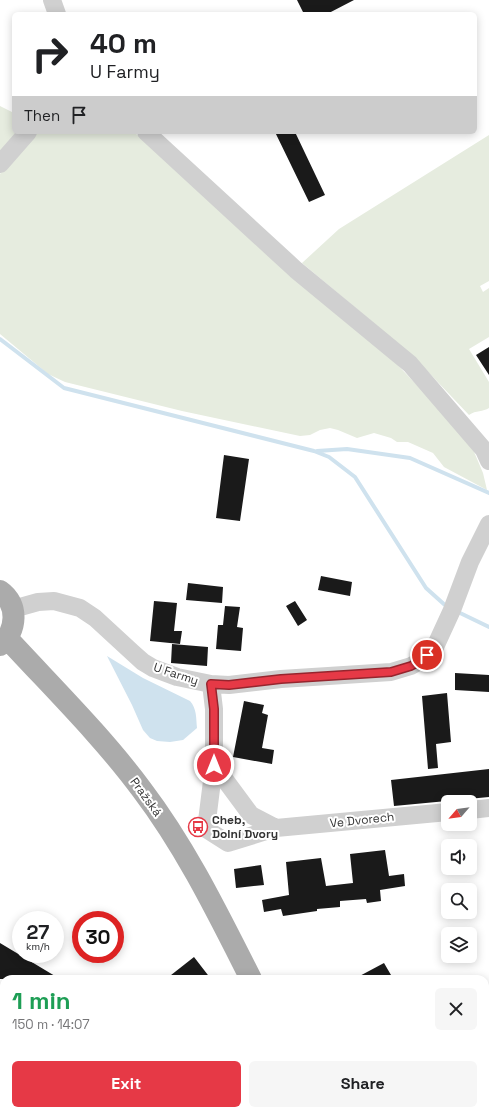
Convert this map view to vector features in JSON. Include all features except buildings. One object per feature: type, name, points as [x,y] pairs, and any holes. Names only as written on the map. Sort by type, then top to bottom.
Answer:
[{"type":"main road","points":[[0,591],[9,601],[13,609],[14,619],[12,629],[4,642]]},
{"type":"main road","name":"Pražská","points":[[4,642],[92,730],[143,791],[186,856],[249,975]]},
{"type":"street","points":[[52,0],[56,12]]},
{"type":"street","points":[[0,164],[26,134]]},
{"type":"street","points":[[148,134],[296,270],[410,364],[486,455]]},
{"type":"street","name":"U Farmy","points":[[13,609],[38,602],[54,601],[80,608],[95,618],[144,662],[153,668],[177,677],[211,684],[229,685],[281,679],[391,672],[411,666],[420,661],[436,647],[441,638],[470,562],[489,524]]},
{"type":"street","name":"Ve Dvorech","points":[[211,684],[214,709],[214,765],[206,829],[228,843],[276,828],[441,813]]},
{"type":"street","points":[[214,765],[251,815],[276,828]]},
{"type":"street","points":[[477,809],[489,808]]},
{"type":"shaded area","points":[[0,106],[12,112],[12,134],[16,134],[0,156]]},
{"type":"shaded area","points":[[35,134],[136,134],[275,260],[389,356],[460,430],[472,447],[483,473],[487,490],[444,467],[433,453],[408,442],[397,442],[391,438],[374,433],[357,438],[330,428],[320,430],[310,435],[300,436],[182,411],[65,382],[48,374],[0,334],[0,174]]},
{"type":"shaded area","points":[[489,135],[489,281],[480,286],[483,292],[489,288],[489,337],[469,349],[489,382],[489,408],[469,415],[414,357],[302,263],[339,229]]},
{"type":"water","points":[[107,656],[143,678],[190,701],[195,710],[197,728],[183,740],[170,742],[157,741],[150,738],[143,730]]},
{"type":"waterway","points":[[0,339],[64,388],[314,451],[329,457],[355,477],[426,588],[446,606]]},
{"type":"waterway","points":[[317,451],[347,449],[410,458],[489,493]]},
{"type":"waterway","points":[[458,612],[489,627]]},
{"type":"place","name":"Cheb, Dolní Dvory","points":[[198,827]]},
{"type":"route","points":[[214,765],[214,709],[211,684],[229,685],[281,679],[391,672],[411,666],[427,655]]}]
